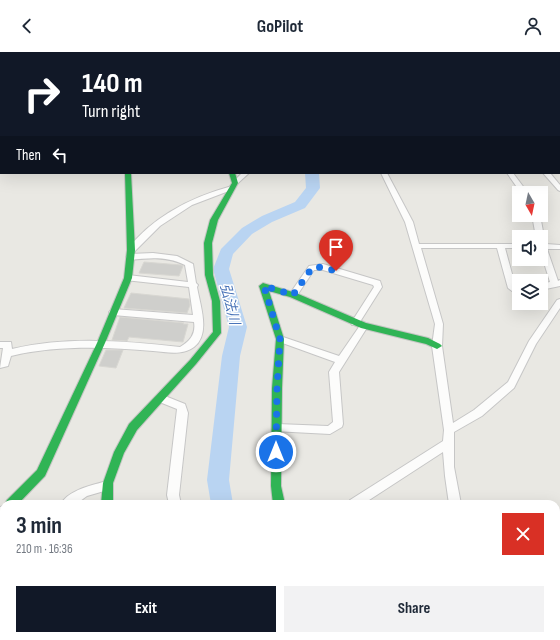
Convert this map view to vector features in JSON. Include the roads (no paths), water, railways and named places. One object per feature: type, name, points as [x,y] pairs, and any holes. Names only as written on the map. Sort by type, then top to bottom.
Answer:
[{"type":"street","points":[[15,500],[41,473],[101,343],[128,278],[131,254],[128,174]]},
{"type":"street","points":[[232,174],[233,186]]},
{"type":"street","points":[[106,500],[107,486],[119,452],[133,427],[194,362],[217,333],[216,301],[209,275],[208,243],[214,220],[233,186],[245,174]]},
{"type":"street","points":[[385,174],[409,222],[439,324],[437,346],[449,430],[448,443],[450,480],[454,500]]},
{"type":"street","points":[[511,174],[520,186]]},
{"type":"street","points":[[547,174],[560,189]]},
{"type":"street","points":[[131,254],[157,224],[189,203],[233,186]]},
{"type":"street","points":[[548,245],[560,246]]},
{"type":"street","points":[[417,246],[512,246]]},
{"type":"street","points":[[500,246],[512,288]]},
{"type":"street","points":[[8,353],[46,346],[101,343],[181,350],[192,344],[200,330],[194,285],[189,264],[178,258],[131,254]]},
{"type":"street","points":[[548,262],[557,284]]},
{"type":"street","points":[[277,428],[330,430],[338,424],[334,372],[342,361],[378,287],[377,283],[323,267],[312,268],[293,295]]},
{"type":"street","points":[[128,278],[194,285]]},
{"type":"street","points":[[278,500],[276,486],[277,388],[280,339],[264,286],[293,295],[360,324],[428,341],[437,346]]},
{"type":"street","points":[[449,430],[478,413],[511,385],[532,343],[560,302]]},
{"type":"street","points":[[113,312],[199,319]]},
{"type":"street","points":[[280,339],[342,361]]},
{"type":"street","points":[[0,345],[8,344],[8,353],[5,364],[0,364]]},
{"type":"street","points":[[160,398],[182,407],[183,413],[173,495],[174,500]]},
{"type":"street","points":[[360,500],[448,443]]},
{"type":"street","points":[[73,500],[84,492],[107,486]]},
{"type":"waterway","name":"弘法川","points":[[221,500],[218,480],[231,356],[238,327],[221,269],[226,252],[247,231],[267,219],[300,205],[313,188],[312,174]]}]
